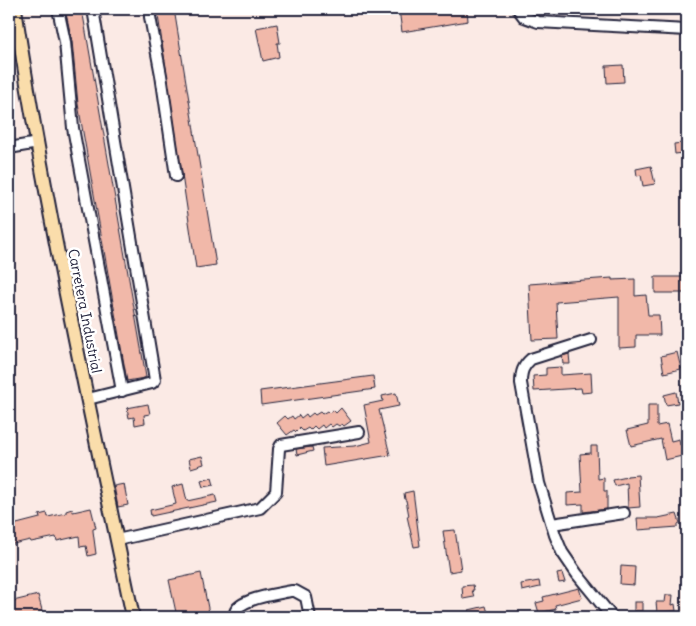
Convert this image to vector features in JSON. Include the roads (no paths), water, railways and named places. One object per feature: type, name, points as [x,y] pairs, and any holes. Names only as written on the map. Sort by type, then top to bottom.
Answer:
[{"type":"main road","name":"Carretera Industrial","points":[[15,9],[38,143],[133,617]]},
{"type":"street","points":[[58,9],[65,42],[73,128],[122,391]]},
{"type":"street","points":[[88,399],[152,383],[155,380],[94,9]]},
{"type":"street","points":[[150,9],[176,176]]},
{"type":"street","points":[[518,9],[524,17],[538,22],[687,30]]},
{"type":"street","points":[[9,148],[38,143]]},
{"type":"street","points":[[591,340],[531,359],[524,365],[521,372],[521,383],[539,483],[555,535],[570,564],[612,617]]},
{"type":"street","points":[[117,540],[260,508],[276,492],[279,449],[281,445],[358,432]]},
{"type":"street","points":[[552,524],[624,513]]},
{"type":"street","points":[[235,617],[236,608],[243,602],[291,591],[296,591],[306,597],[310,617]]}]
